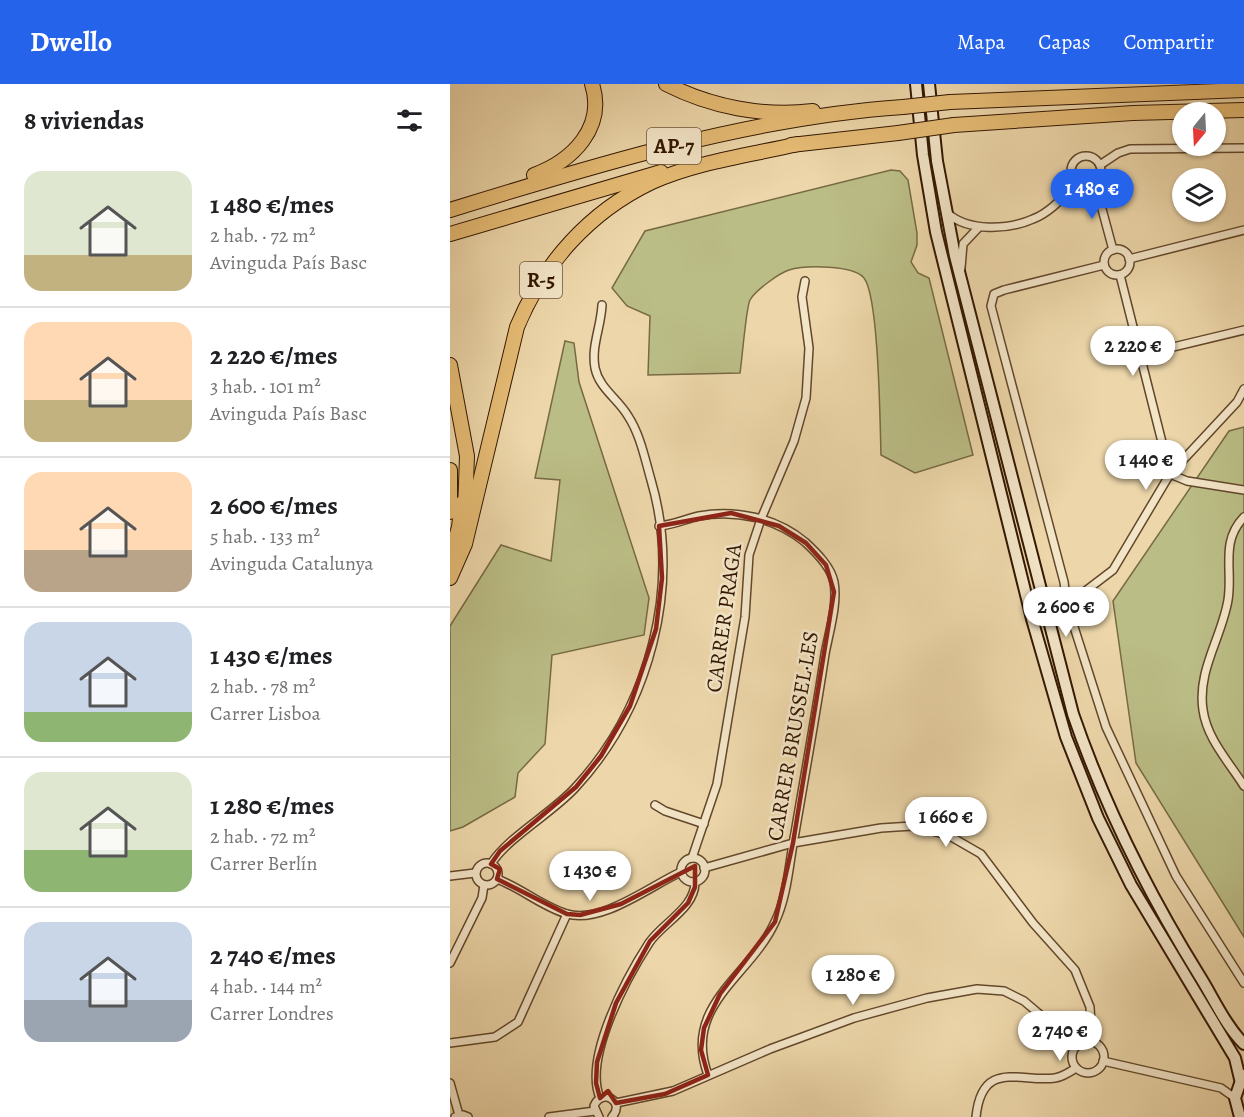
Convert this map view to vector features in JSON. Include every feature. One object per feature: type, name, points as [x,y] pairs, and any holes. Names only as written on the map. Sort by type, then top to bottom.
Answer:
[{"type":"highway","points":[[497,195],[525,179],[561,164],[579,148],[592,121],[595,101],[592,84]]},
{"type":"highway","points":[[666,84],[708,101],[744,110],[803,112],[842,108],[881,108]]},
{"type":"highway","name":"AP-7","points":[[450,210],[677,145],[782,124],[881,108],[950,102],[1244,90]]},
{"type":"highway","name":"AP-7","points":[[450,234],[642,176],[798,144],[954,125],[1122,114],[1244,110]]},
{"type":"highway","name":"R-5","points":[[451,567],[465,544],[517,327],[529,298],[552,263],[593,221],[652,182],[691,169],[798,144]]},
{"type":"highway","points":[[450,365],[462,420],[468,480],[467,501],[451,567]]},
{"type":"highway","points":[[450,391],[459,438],[464,483],[451,567]]},
{"type":"highway","points":[[450,470],[450,512]]},
{"type":"main road","points":[[916,84],[923,155],[936,232],[1058,713],[1112,851],[1151,923],[1235,1058],[1242,1076],[1227,1117]]},
{"type":"main road","points":[[928,84],[945,211],[961,282],[1060,670],[1088,758],[1115,824],[1154,900],[1244,1044]]},
{"type":"main road","points":[[1235,1100],[1240,1117]]},
{"type":"street","points":[[1100,165],[1118,153],[1130,149],[1244,148]]},
{"type":"street","points":[[1088,156],[1100,165],[1101,174],[1095,183],[1086,186],[1077,183],[1071,175],[1074,161],[1088,156]]},
{"type":"street","points":[[945,211],[964,224],[979,227],[1008,226],[1034,219],[1055,206],[1077,183]]},
{"type":"street","points":[[1095,183],[1113,250]]},
{"type":"street","points":[[961,282],[963,244],[979,227]]},
{"type":"street","points":[[1129,259],[1244,230]]},
{"type":"street","points":[[1113,250],[1125,252],[1129,259],[1129,268],[1120,275],[1110,274],[1104,265],[1106,255],[1113,250]]},
{"type":"street","points":[[1104,265],[994,294],[991,306],[1064,582],[1066,605],[1106,727],[1176,876],[1244,983]]},
{"type":"street","points":[[1120,275],[1170,474],[1182,480],[1244,490]]},
{"type":"street","name":"CARRER PRAGA","points":[[692,858],[717,784],[745,617],[749,555],[761,519],[794,441],[806,398],[808,348],[802,297],[805,281]]},
{"type":"street","points":[[491,864],[503,849],[535,825],[576,787],[601,756],[630,706],[651,653],[656,629],[662,578],[659,526],[651,482],[633,423],[603,385],[595,367],[595,340],[602,305]]},
{"type":"street","points":[[1140,355],[1244,330]]},
{"type":"street","points":[[1066,605],[1113,570],[1170,474],[1237,402],[1244,389]]},
{"type":"street","name":"CARRER BRUSSEL·LES","points":[[659,526],[721,513],[761,519],[785,529],[806,543],[826,565],[834,584],[820,693],[776,922],[760,946],[720,994],[704,1028],[701,1050],[708,1075]]},
{"type":"street","points":[[1244,517],[1231,536],[1228,546],[1228,603],[1209,657],[1202,700],[1205,719],[1213,739],[1244,785]]},
{"type":"street","points":[[655,805],[665,811],[704,824]]},
{"type":"street","points":[[704,868],[793,843],[881,828],[912,826],[937,831],[970,847],[995,870],[1033,922],[1075,969],[1090,1006],[1092,1042]]},
{"type":"street","points":[[497,879],[567,914],[580,915],[608,909],[681,872],[684,862],[692,858],[701,861],[704,868],[703,875],[695,881],[688,903],[650,941],[616,1003],[596,1070],[600,1098]]},
{"type":"street","points":[[475,873],[480,865],[491,864],[496,868],[497,879]]},
{"type":"street","points":[[681,872],[686,879],[695,881]]},
{"type":"street","points":[[450,876],[475,873]]},
{"type":"street","points":[[475,873],[478,881],[484,885],[492,884],[497,879]]},
{"type":"street","points":[[450,963],[482,898],[484,885]]},
{"type":"street","points":[[450,1043],[495,1037],[518,1022],[567,914]]},
{"type":"street","points":[[1235,970],[1244,975]]},
{"type":"street","points":[[616,1103],[665,1094],[770,1048],[854,1018],[927,998],[977,989],[1004,991],[1024,1001],[1077,1046]]},
{"type":"street","points":[[1084,1042],[1092,1042],[1102,1050],[1103,1061],[1094,1072],[1084,1073],[1076,1068],[1072,1058],[1077,1046],[1084,1042]]},
{"type":"street","points":[[1103,1061],[1221,1088],[1235,1100]]},
{"type":"street","points":[[976,1117],[984,1092],[997,1080],[1014,1075],[1055,1078],[1076,1068]]},
{"type":"street","points":[[450,1083],[457,1116],[468,1117]]},
{"type":"street","points":[[549,1117],[597,1114],[595,1102],[608,1096],[616,1103],[617,1110],[612,1117]]},
{"type":"highlighted area","points":[[731,513],[779,526],[806,543],[826,565],[834,592],[793,843],[775,922],[720,994],[704,1028],[701,1050],[708,1075],[665,1094],[616,1103],[608,1091],[600,1098],[596,1083],[597,1062],[616,1003],[650,941],[688,903],[695,887],[695,866],[621,904],[580,915],[567,914],[497,879],[500,869],[491,864],[500,851],[576,787],[601,756],[630,706],[656,629],[662,578],[659,526]]},
{"type":"green space","points":[[891,170],[900,171],[908,180],[917,233],[917,245],[911,262],[918,273],[929,278],[973,455],[915,473],[881,455],[876,334],[869,290],[864,278],[859,274],[840,268],[806,267],[789,270],[774,278],[757,292],[750,300],[740,373],[648,375],[650,316],[627,306],[612,288],[645,231]]},
{"type":"green space","points":[[565,341],[574,343],[579,382],[649,598],[644,635],[552,655],[545,744],[518,773],[515,797],[463,827],[450,831],[450,626],[501,545],[551,561],[560,480],[535,478]]},
{"type":"green space","points":[[1244,427],[1244,937],[1136,763],[1113,601],[1229,431]]}]
